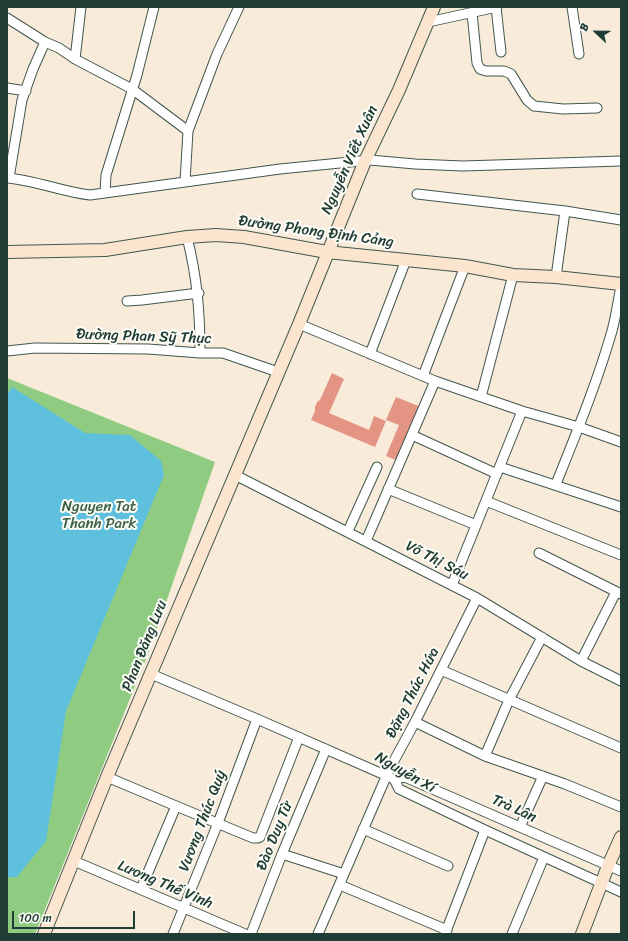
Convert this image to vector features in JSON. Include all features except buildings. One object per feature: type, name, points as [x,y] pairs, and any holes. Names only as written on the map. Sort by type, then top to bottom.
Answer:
[{"type":"street","points":[[75,59],[81,7]]},
{"type":"street","points":[[105,193],[106,175],[137,75],[154,7]]},
{"type":"street","points":[[185,182],[188,131],[217,54],[239,7]]},
{"type":"street","name":"Nguyễn Viết Xuân","points":[[278,372],[365,161],[399,90],[434,7]]},
{"type":"street","points":[[428,22],[472,14],[496,7],[501,52]]},
{"type":"street","points":[[572,7],[580,54]]},
{"type":"street","points":[[472,14],[477,62],[480,69],[486,71],[504,71],[511,74],[527,100],[534,106],[563,109],[597,108]]},
{"type":"street","points":[[7,18],[45,42],[59,48],[75,59],[132,89],[188,131]]},
{"type":"street","points":[[45,42],[26,91],[19,116],[8,178],[22,179],[73,193],[90,195],[280,169],[365,161],[463,166],[621,160]]},
{"type":"street","points":[[7,88],[26,91]]},
{"type":"street","points":[[417,194],[565,211],[621,220]]},
{"type":"street","points":[[556,277],[565,211]]},
{"type":"street","name":"Đường Phong Định Cảng","points":[[7,252],[105,250],[187,237],[216,235],[244,237],[327,252],[465,266],[513,275],[556,277],[621,285]]},
{"type":"street","points":[[187,237],[199,293],[200,353]]},
{"type":"street","points":[[370,354],[406,260]]},
{"type":"street","points":[[423,376],[465,266]]},
{"type":"street","points":[[481,398],[513,275]]},
{"type":"street","points":[[556,484],[613,330],[621,285]]},
{"type":"street","points":[[126,301],[199,293]]},
{"type":"street","points":[[299,324],[435,381],[481,398],[578,427],[621,442]]},
{"type":"street","name":"Đường Phan Sỹ Thục","points":[[7,351],[35,348],[58,348],[148,349],[200,353],[223,353],[278,372]]},
{"type":"street","name":"Phan Đăng Lưu","points":[[44,934],[107,777],[278,372]]},
{"type":"street","points":[[366,541],[435,381]]},
{"type":"street","points":[[452,585],[522,411]]},
{"type":"street","points":[[412,435],[498,470],[556,484],[621,507]]},
{"type":"street","points":[[348,531],[377,467]]},
{"type":"street","name":"Võ Thị Sáu","points":[[235,475],[478,598],[581,660],[620,679]]},
{"type":"street","points":[[388,489],[476,525]]},
{"type":"street","points":[[486,501],[621,555]]},
{"type":"street","points":[[539,553],[619,593],[581,660]]},
{"type":"street","name":"Đặng Thúc Hứa","points":[[318,934],[363,830],[390,778],[415,722],[478,598]]},
{"type":"street","points":[[485,756],[508,700],[542,637]]},
{"type":"street","points":[[441,670],[621,748]]},
{"type":"street","name":"Nguyễn Xí","points":[[151,674],[299,737],[390,778],[399,789],[621,892]]},
{"type":"street","name":"Vương Thúc Quý","points":[[172,934],[218,823],[257,719]]},
{"type":"street","points":[[415,722],[485,756],[565,784],[621,807]]},
{"type":"street","points":[[107,777],[253,838],[258,838],[299,737]]},
{"type":"street","name":"Đào Duy Từ","points":[[251,934],[282,854],[326,749]]},
{"type":"street","points":[[520,827],[543,776]]},
{"type":"street","name":"Trà Lân","points":[[390,778],[405,777],[621,871]]},
{"type":"street","points":[[141,889],[176,806]]},
{"type":"street","points":[[363,830],[448,866]]},
{"type":"street","points":[[340,885],[446,932],[486,830]]},
{"type":"street","points":[[582,934],[608,866],[621,837]]},
{"type":"street","points":[[282,854],[344,874]]},
{"type":"street","points":[[512,934],[544,857]]},
{"type":"street","name":"Lương Thế Vinh","points":[[74,861],[245,934]]},
{"type":"green space","name":"Nguyen Tat Thanh Park","points":[[7,378],[215,462],[148,654],[35,934],[7,934]]},
{"type":"water","name":"Nguyen Tat Thanh Park","points":[[12,387],[85,433],[130,435],[161,461],[164,475],[66,711],[46,841],[17,877],[7,877],[7,395]]}]
